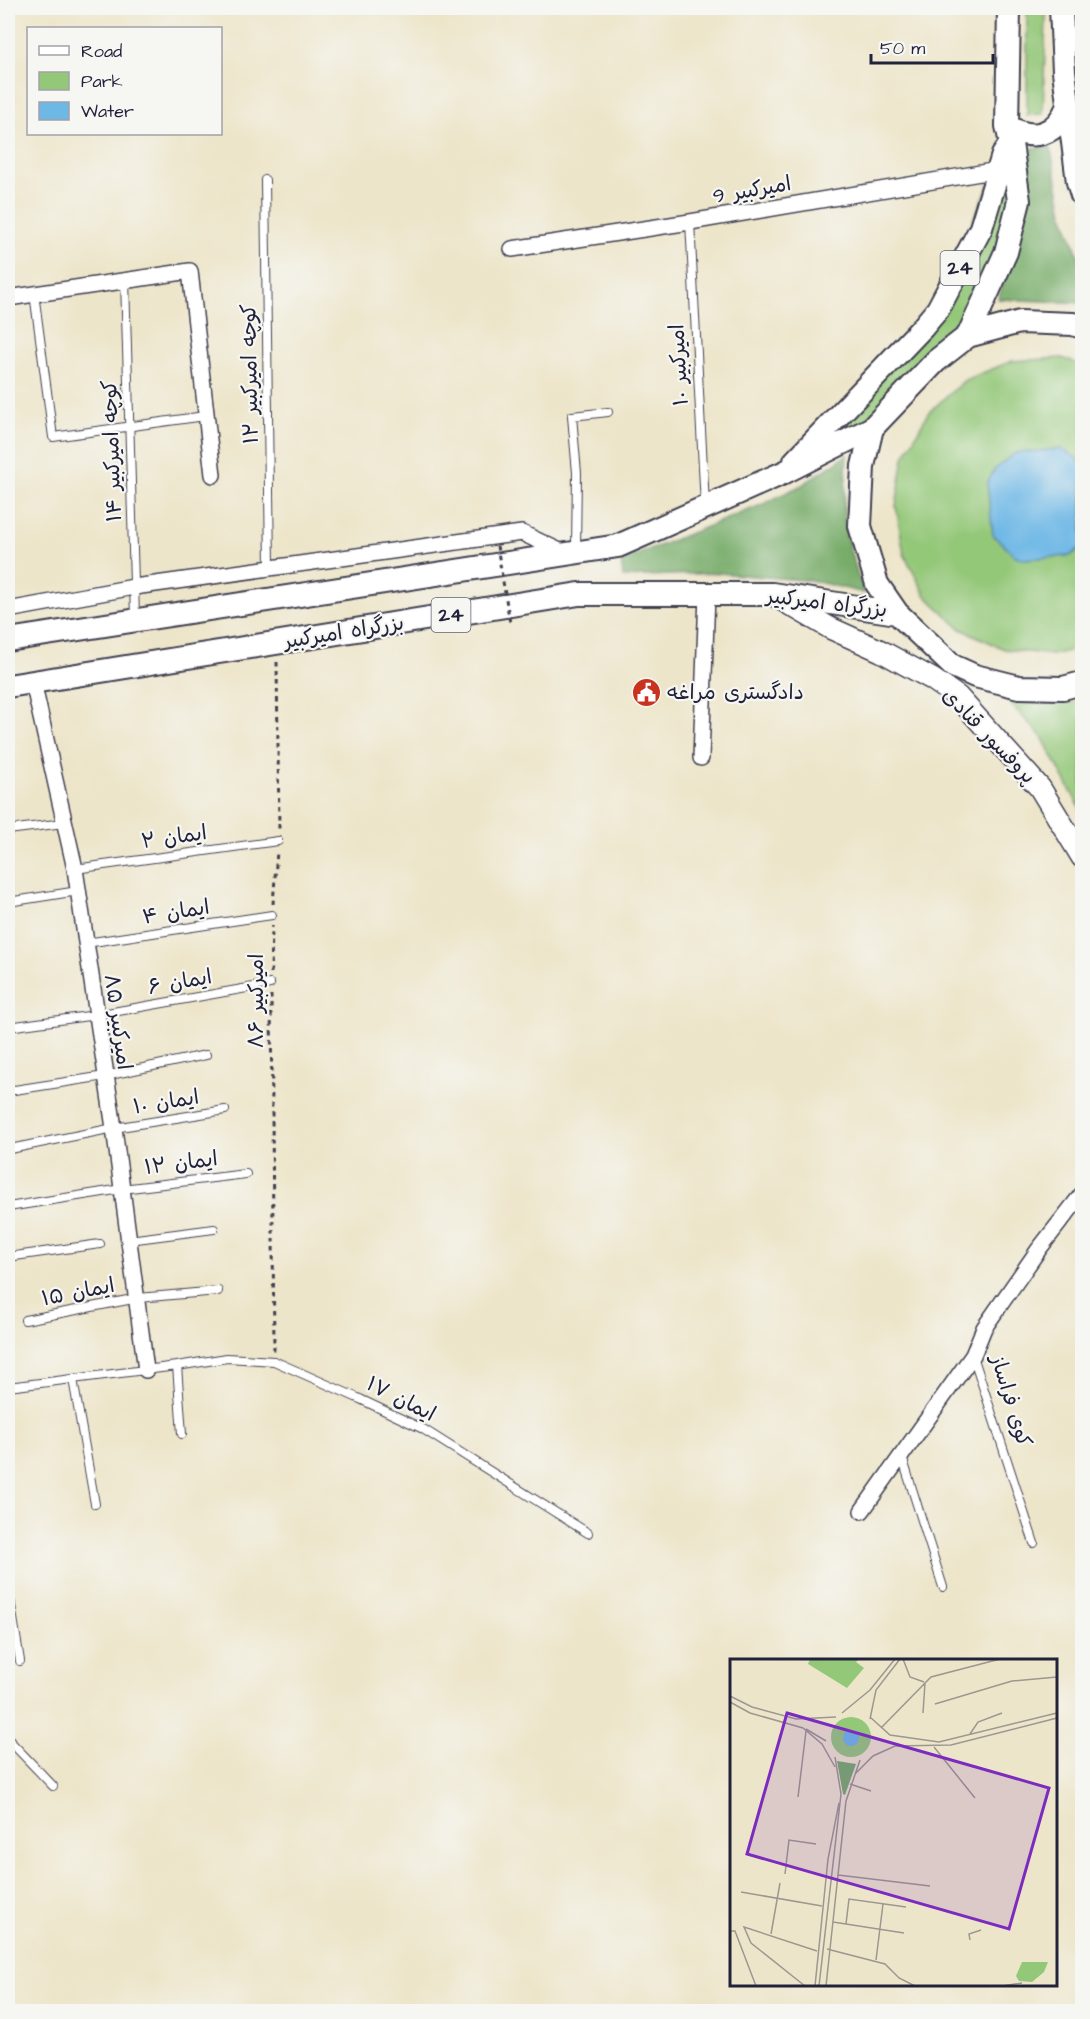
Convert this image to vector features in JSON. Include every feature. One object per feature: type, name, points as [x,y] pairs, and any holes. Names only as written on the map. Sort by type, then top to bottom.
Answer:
[{"type":"main road","name":"24","points":[[783,473],[938,309],[981,228],[1009,134],[1009,8]]},
{"type":"main road","points":[[1061,8],[1068,106],[1078,183],[1083,195]]},
{"type":"main road","points":[[968,336],[1006,252],[1019,201],[1009,134],[1043,133],[1059,123],[1068,106]]},
{"type":"main road","name":"24","points":[[1083,327],[1073,324],[1020,322],[968,336],[936,361],[872,428],[862,466],[860,526],[877,584],[897,613],[953,666],[975,676],[1019,687],[1063,687],[1083,683]]},
{"type":"main road","name":"بزرگراه امیرکبیر","points":[[8,640],[618,546],[783,473],[872,428]]},
{"type":"main road","name":"بزرگراه امیرکبیر","points":[[8,686],[579,594],[772,594],[897,613]]},
{"type":"main road","name":"پروفسور قنادی","points":[[772,594],[830,628],[891,656],[958,697],[1040,788],[1083,857]]},
{"type":"street","name":"امیرکبیر 9","points":[[512,249],[690,222],[998,170]]},
{"type":"street","points":[[8,298],[190,271],[213,475]]},
{"type":"street","points":[[8,610],[134,587],[522,533],[571,553]]},
{"type":"street","points":[[701,758],[707,594]]},
{"type":"street","name":"امیرکبیر ۸۵","points":[[33,682],[75,869],[147,1370]]},
{"type":"street","name":"کوی فراساز","points":[[973,1355],[984,1328],[1039,1249],[1083,1194]]},
{"type":"street","points":[[862,1511],[973,1355]]},
{"type":"lane","name":"کوچه امیرکبیر ۱۲","points":[[265,180],[270,568]]},
{"type":"lane","name":"امیرکبیر ۱۰","points":[[690,222],[705,507]]},
{"type":"lane","name":"کوچه امیرکبیر ۱۴","points":[[125,280],[135,621]]},
{"type":"lane","points":[[34,294],[53,437],[205,416]]},
{"type":"lane","points":[[571,553],[577,473],[572,416],[608,411]]},
{"type":"lane","points":[[8,830],[64,823]]},
{"type":"lane","name":"ایمان ۲","points":[[75,869],[278,841]]},
{"type":"lane","points":[[8,902],[78,891]]},
{"type":"lane","name":"ایمان ۴","points":[[86,943],[272,915]]},
{"type":"lane","name":"ایمان ۶","points":[[8,1027],[96,1015],[270,984]]},
{"type":"lane","points":[[8,1091],[105,1076],[206,1055]]},
{"type":"lane","name":"ایمان ۱۰","points":[[10,1149],[114,1128],[225,1110]]},
{"type":"lane","name":"ایمان ۱۲","points":[[8,1207],[122,1189],[246,1174]]},
{"type":"lane","points":[[129,1240],[214,1229]]},
{"type":"lane","points":[[8,1257],[100,1244]]},
{"type":"lane","name":"ایمان ۱۵","points":[[25,1320],[138,1298],[218,1291]]},
{"type":"lane","name":"کوی فراساز","points":[[973,1355],[1034,1543]]},
{"type":"lane","name":"ایمان ۱۷","points":[[8,1387],[226,1358],[274,1361],[423,1429],[588,1533]]},
{"type":"lane","points":[[177,1366],[182,1434]]},
{"type":"lane","points":[[74,1379],[95,1504]]},
{"type":"lane","points":[[901,1455],[943,1587]]},
{"type":"lane","points":[[8,1587],[20,1661]]},
{"type":"lane","points":[[8,1739],[53,1786]]},
{"type":"path","points":[[497,546],[510,623]]},
{"type":"path","name":"امیرکبیر ۸۶","points":[[274,1361],[270,984],[272,915],[280,821],[276,642]]},
{"type":"green space","points":[[1027,8],[1051,8],[1046,15],[1043,114],[1027,115]]},
{"type":"green space","points":[[1050,146],[1064,217],[1082,265],[1082,303],[998,299],[1019,241],[1026,196],[1024,149]]},
{"type":"green space","points":[[1003,155],[1019,201],[968,336],[872,428],[783,473],[923,327]]},
{"type":"green space","points":[[1062,358],[1082,365],[1082,648],[1052,655],[1004,649],[961,629],[926,596],[904,554],[896,506],[904,457],[928,413],[965,380],[1012,361]]},
{"type":"green space","points":[[847,455],[844,512],[849,547],[864,593],[814,581],[718,573],[623,577],[621,561],[759,506],[802,485]]},
{"type":"green space","points":[[1004,697],[1053,704],[1082,701],[1082,812],[1042,737]]},
{"type":"water","points":[[1060,449],[1082,463],[1082,547],[1070,556],[1023,559],[1014,555],[993,535],[987,483],[995,469],[1015,453]]},
{"type":"place","name":"دادگستری مراغه","points":[[646,692]]}]
